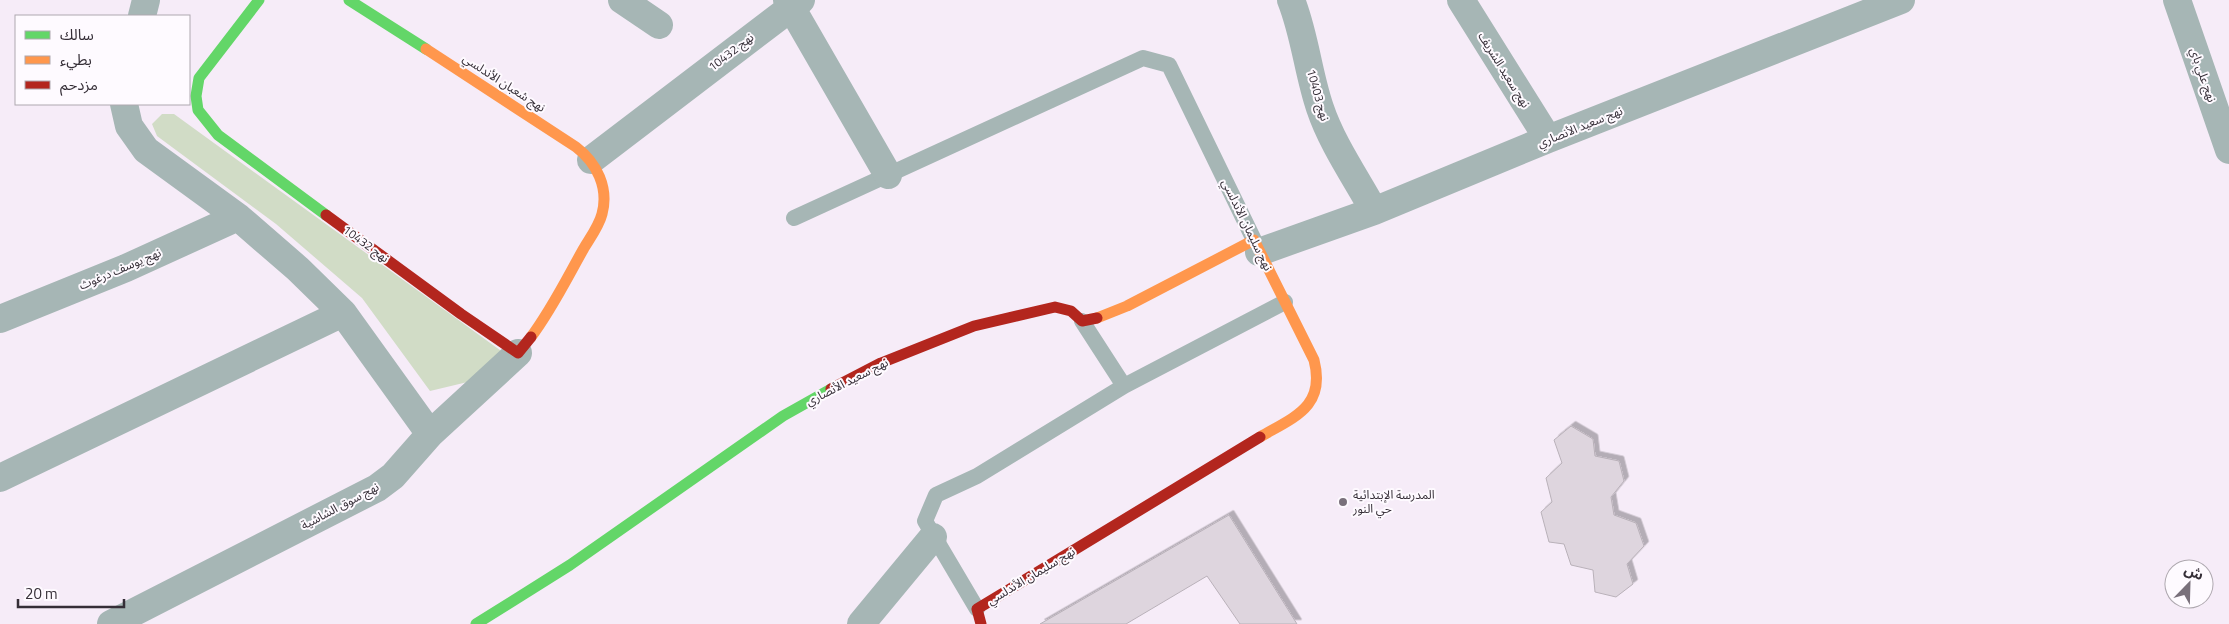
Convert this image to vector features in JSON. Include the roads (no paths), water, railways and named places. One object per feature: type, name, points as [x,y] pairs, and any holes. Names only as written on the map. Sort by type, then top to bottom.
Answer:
[{"type":"street","points":[[142,15],[146,0]]},
{"type":"street","name":"نهج 10432","points":[[259,0],[199,78],[195,91],[196,106],[203,120],[218,135],[462,314],[518,352]]},
{"type":"street","name":"نهج شعبان الأندلسي","points":[[349,0],[568,141],[591,160],[603,186],[605,201],[602,216],[546,317],[518,352]]},
{"type":"street","points":[[622,0],[659,24]]},
{"type":"street","name":"نهج 10403","points":[[1291,0],[1302,34],[1314,90],[1325,122],[1374,211]]},
{"type":"street","name":"نهج سعيد الشريف","points":[[1461,0],[1548,140]]},
{"type":"street","name":"نهج سعيد الأنصاري","points":[[476,624],[570,565],[783,416],[850,378],[934,341],[983,324],[1055,307],[1071,311],[1082,321],[1100,317],[1256,246],[1374,211],[1901,0]]},
{"type":"street","name":"نهج علي باي","points":[[2177,0],[2229,150]]},
{"type":"street","points":[[792,2],[888,175]]},
{"type":"street","name":"نهج 10432","points":[[591,160],[792,2]]},
{"type":"street","points":[[124,105],[129,126],[146,150],[238,217],[298,269],[344,313],[430,434]]},
{"type":"street","name":"نهج يوسف درغوث","points":[[0,319],[126,268],[238,217]]},
{"type":"street","name":"نهج سليمان الأندلسي","points":[[979,616],[1310,404],[1317,391],[1319,375],[1314,360],[1256,246]]},
{"type":"street","points":[[0,478],[344,313]]},
{"type":"street","name":"نهج سوق الشاشية","points":[[111,624],[377,488],[393,476],[430,434],[518,352]]},
{"type":"street","points":[[861,624],[933,537]]},
{"type":"lane","name":"نهج سليمان الأندلسي","points":[[794,218],[1143,58],[1169,65],[1256,246]]},
{"type":"lane","points":[[979,616],[924,521],[936,495],[977,476],[1124,386],[1285,302]]},
{"type":"lane","points":[[1082,321],[1124,386]]},
{"type":"place","name":"المدرسة الإبتدائية حي النور","points":[[1343,502]]}]
